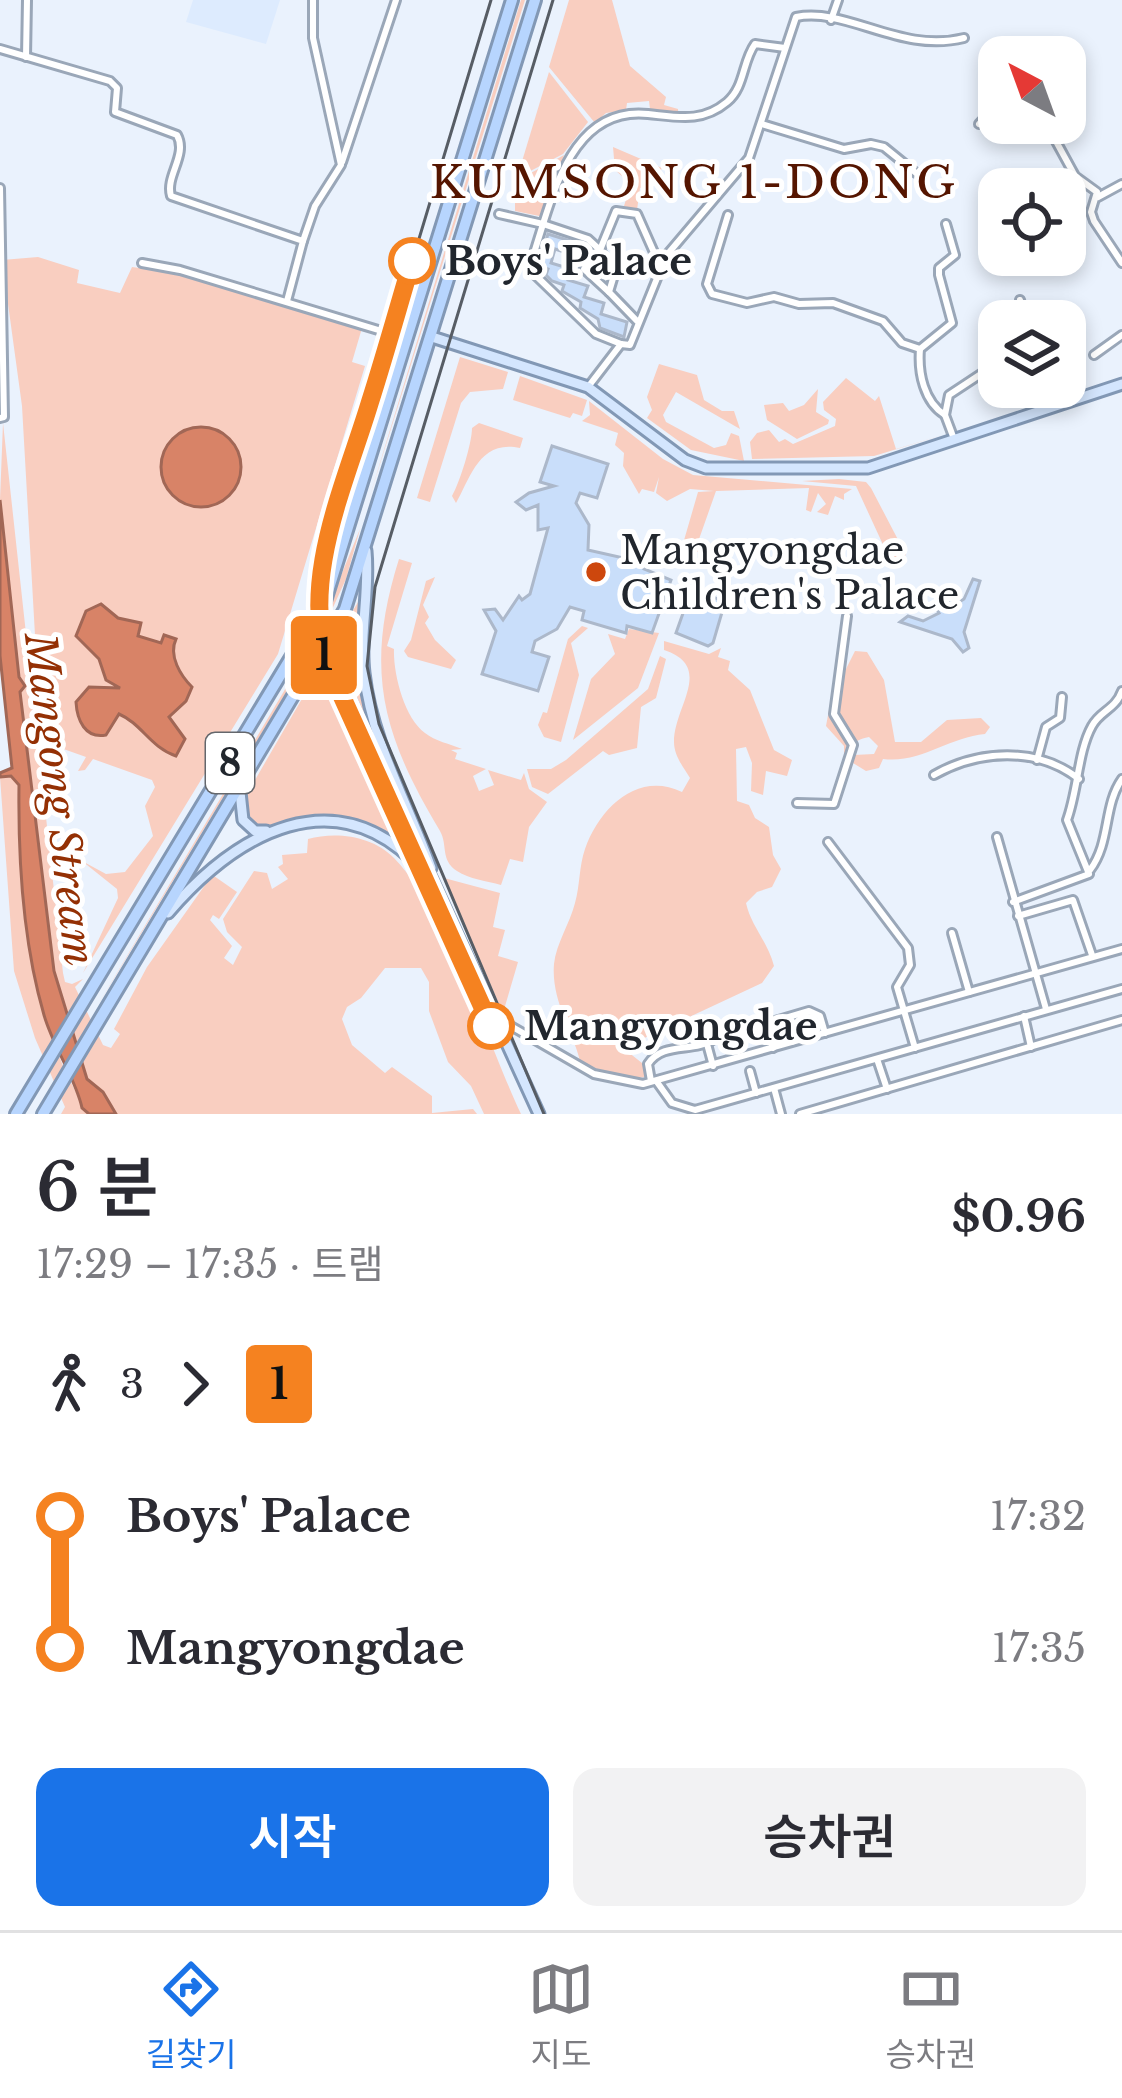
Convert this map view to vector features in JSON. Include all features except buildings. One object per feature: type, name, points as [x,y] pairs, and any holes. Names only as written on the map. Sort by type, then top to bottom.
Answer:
[{"type":"highway","name":"8","points":[[16,1114],[314,624],[356,509],[512,0]]},
{"type":"highway","name":"8","points":[[43,1114],[333,634],[367,551],[535,0]]},
{"type":"main road","points":[[432,337],[588,387],[685,460],[706,468],[868,468],[1122,383]]},
{"type":"main road","points":[[336,535],[380,387],[408,339]]},
{"type":"main road","points":[[367,551],[362,646],[366,688],[381,747],[435,885]]},
{"type":"main road","points":[[335,668],[539,1114]]},
{"type":"main road","points":[[240,792],[243,820],[255,831],[266,831]]},
{"type":"main road","points":[[383,835],[398,830],[402,818]]},
{"type":"main road","points":[[164,917],[214,864],[286,824],[329,822],[383,835],[435,885]]},
{"type":"street","points":[[26,57],[27,0]]},
{"type":"street","points":[[312,0],[311,27],[341,165]]},
{"type":"street","points":[[286,301],[315,206],[341,165],[396,0]]},
{"type":"street","points":[[831,20],[838,0]]},
{"type":"street","points":[[785,48],[755,44],[730,100],[699,118],[622,113],[604,121],[571,153],[529,269],[596,334],[630,345],[660,266],[741,171],[763,124],[796,16],[920,43],[964,38]]},
{"type":"street","points":[[0,50],[110,81],[117,88],[115,112],[177,135],[181,148],[169,184],[171,196],[303,241]]},
{"type":"street","points":[[763,124],[844,149],[884,147],[916,173]]},
{"type":"street","points":[[1057,144],[1075,176],[1098,197]]},
{"type":"street","points":[[1122,184],[1098,197],[1091,212],[1122,263]]},
{"type":"street","points":[[0,188],[4,417],[0,418]]},
{"type":"street","points":[[638,322],[584,269],[610,232],[611,216],[627,210],[643,221],[660,266]]},
{"type":"street","points":[[499,214],[588,239],[615,272],[609,292]]},
{"type":"street","points":[[728,215],[707,284],[712,294],[747,303],[775,297],[799,304],[832,303],[883,321],[902,343],[920,350]]},
{"type":"street","points":[[920,350],[952,323],[939,275],[939,268],[955,255],[946,224]]},
{"type":"street","points":[[142,262],[408,339]]},
{"type":"street","points":[[1094,355],[1122,335]]},
{"type":"street","points":[[588,387],[621,344]]},
{"type":"street","points":[[920,350],[928,399],[945,415],[955,442]]},
{"type":"street","points":[[945,415],[949,395],[978,376]]},
{"type":"street","points":[[797,803],[834,805],[853,745],[834,714],[847,616]]},
{"type":"street","points":[[1090,870],[1067,828],[1092,725],[1116,706],[1122,691]]},
{"type":"street","points":[[1037,760],[1047,725],[1060,718],[1062,698]]},
{"type":"street","points":[[934,775],[980,754],[1037,760],[1079,779]]},
{"type":"street","points":[[1013,902],[1085,879],[1099,859],[1122,779]]},
{"type":"street","points":[[997,837],[1046,1009]]},
{"type":"street","points":[[828,842],[908,948],[910,965],[897,987],[915,1048]]},
{"type":"street","points":[[1018,916],[1073,900],[1092,956]]},
{"type":"street","points":[[952,932],[969,992]]},
{"type":"street","points":[[497,1018],[594,1074],[654,1083],[1122,949]]},
{"type":"street","points":[[825,1034],[815,1010],[650,1058],[654,1083],[672,1103],[695,1112],[1122,989]]},
{"type":"street","points":[[1024,1016],[1031,1048]]},
{"type":"street","points":[[800,1114],[1122,1020]]},
{"type":"street","points":[[765,1026],[773,1048]]},
{"type":"street","points":[[707,1044],[712,1066]]},
{"type":"street","points":[[877,1059],[887,1089]]},
{"type":"street","points":[[750,1071],[756,1093]]},
{"type":"street","points":[[774,1088],[781,1114]]},
{"type":"shaded area","points":[[193,0],[280,0],[266,44],[186,22]]},
{"type":"shaded area","points":[[521,0],[525,0],[369,499]]},
{"type":"shaded area","points":[[569,0],[612,0],[630,66],[678,114],[650,109],[649,101],[627,103],[626,110],[606,113],[595,123],[549,67]]},
{"type":"shaded area","points":[[549,72],[588,122],[563,154],[517,178]]},
{"type":"shaded area","points":[[613,147],[662,168],[652,186],[640,188],[637,210],[624,206],[631,184],[615,170]]},
{"type":"shaded area","points":[[564,155],[544,217],[515,211],[521,193],[513,190],[516,181]]},
{"type":"shaded area","points":[[38,257],[79,270],[77,283],[120,293],[132,267],[190,275],[362,328],[352,362],[365,366],[278,654],[83,973],[118,898],[117,889],[82,861],[106,874],[125,872],[153,836],[145,806],[155,787],[152,780],[93,759],[78,771],[86,757],[41,741],[22,406],[2,260]]},
{"type":"shaded area","points":[[460,357],[508,372],[503,389],[470,392],[461,403],[430,502],[417,498]]},
{"type":"shaded area","points":[[659,364],[697,375],[704,400],[722,411],[734,411],[740,429],[676,392],[663,415],[666,422],[714,448],[726,445],[731,433],[739,436],[744,461],[691,450],[647,418],[652,410],[647,397]]},
{"type":"shaded area","points":[[520,376],[587,400],[582,416],[573,413],[570,418],[513,400]]},
{"type":"shaded area","points":[[846,378],[875,401],[879,396],[896,449],[946,434],[874,456],[752,459],[750,442],[757,433],[769,430],[779,442],[785,439],[793,444],[835,426],[836,419],[824,410],[823,402]]},
{"type":"shaded area","points":[[818,389],[816,412],[828,424],[797,439],[767,420],[764,405],[783,403],[789,411],[804,405]]},
{"type":"shaded area","points":[[589,401],[663,459],[693,475],[852,489],[844,500],[835,496],[828,515],[817,512],[826,504],[818,493],[811,512],[806,510],[809,488],[716,491],[698,542],[706,556],[696,551],[692,565],[678,561],[698,492],[714,491],[690,489],[667,501],[656,493],[659,477],[654,492],[642,489],[639,494],[623,466],[624,453],[615,445],[618,433],[582,421],[590,415]]},
{"type":"shaded area","points":[[3,423],[63,973],[65,982],[83,979],[75,987],[103,1045],[111,1048],[120,1034],[114,1029],[147,967],[210,878],[214,876],[237,892],[219,919],[213,915],[210,920],[232,946],[224,958],[233,965],[242,947],[227,932],[223,919],[254,871],[267,873],[272,889],[288,879],[278,867],[283,864],[282,855],[307,853],[308,839],[354,837],[394,858],[431,911],[521,1114],[484,1114],[471,1086],[448,1062],[429,1011],[429,982],[421,968],[385,968],[361,998],[347,1007],[342,1019],[352,1045],[385,1073],[392,1067],[432,1096],[432,1113],[473,1109],[477,1114],[116,1114],[92,1084],[54,972],[20,692],[25,685],[19,678],[0,500]]},
{"type":"shaded area","points":[[479,423],[523,438],[520,448],[495,449],[485,455],[456,503],[452,496],[472,428]]},
{"type":"shaded area","points":[[201,427],[229,439],[241,467],[229,495],[201,507],[173,495],[161,467],[173,439]]},
{"type":"shaded area","points":[[802,481],[866,482],[906,555],[891,562],[856,486]]},
{"type":"shaded area","points":[[0,500],[19,677],[25,686],[20,692],[54,971],[87,1079],[103,1092],[116,1114],[89,1114],[82,1108],[48,1027],[31,959],[21,872],[19,785],[11,776],[0,777],[12,768],[0,656]]},
{"type":"shaded area","points":[[360,529],[346,579],[319,638],[98,1005],[316,637]]},
{"type":"shaded area","points":[[399,559],[412,563],[387,646],[394,649],[398,682],[411,717],[429,736],[462,749],[451,750],[457,753],[455,759],[486,769],[473,776],[479,791],[494,785],[488,770],[521,780],[524,773],[529,789],[547,802],[529,827],[523,862],[510,859],[501,885],[467,876],[448,862],[442,836],[392,732],[381,668],[382,635]]},
{"type":"shaded area","points":[[435,577],[423,605],[429,617],[425,623],[456,660],[451,669],[408,657],[404,651],[426,581]]},
{"type":"shaded area","points":[[358,602],[359,687],[373,739],[337,665],[326,671],[393,829],[388,833],[314,817],[257,828],[247,820],[244,799]]},
{"type":"shaded area","points":[[101,604],[118,618],[141,623],[138,636],[161,643],[164,635],[176,639],[175,659],[192,687],[186,701],[169,717],[185,739],[176,756],[119,714],[106,735],[93,734],[80,721],[76,702],[89,687],[120,688],[106,680],[99,659],[76,636],[86,611]]},
{"type":"shaded area","points":[[582,626],[588,628],[571,643],[579,675],[561,742],[544,737],[538,725],[543,712],[547,713],[568,639]]},
{"type":"shaded area","points":[[629,629],[659,633],[638,688],[573,740],[591,679],[615,654],[608,634],[625,639]]},
{"type":"shaded area","points":[[664,641],[709,654],[721,648],[718,657],[730,661],[728,670],[750,690],[774,750],[792,760],[787,776],[766,771],[763,795],[751,791],[752,763],[746,747],[736,749],[737,801],[749,805],[755,818],[769,827],[773,855],[781,869],[772,887],[757,892],[746,903],[774,966],[762,983],[623,1048],[642,1063],[646,1077],[629,1077],[580,1061],[559,1002],[554,964],[575,903],[585,849],[600,819],[636,790],[650,786],[682,792],[690,778],[674,742],[690,677],[679,657],[664,650]]},
{"type":"shaded area","points":[[855,651],[867,652],[884,680],[895,742],[921,742],[947,720],[981,718],[990,727],[985,734],[922,754],[883,759],[879,768],[866,771],[853,763],[854,755],[874,754],[878,746],[869,737],[851,746],[844,766],[844,746],[826,726],[831,699]]},
{"type":"shaded area","points":[[660,656],[666,659],[656,698],[641,707],[637,748],[609,755],[603,751],[548,794],[532,787],[527,769],[551,769],[566,760],[648,689]]},
{"type":"shaded area","points":[[11,776],[19,785],[25,913],[40,998],[68,1077],[89,1114],[61,1114],[65,1107],[35,1038],[14,971],[0,777]]},
{"type":"shaded area","points":[[444,878],[500,893],[493,927],[505,930],[498,956],[518,962],[503,1013]]},
{"type":"tunnel","points":[[335,667],[325,601],[336,535]]},
{"type":"tram line","points":[[330,534],[491,0]]},
{"type":"tram line","points":[[544,1114],[379,724],[367,666],[375,587],[553,0]]},
{"type":"tram line","name":"1","points":[[412,261],[330,534],[319,598],[320,635],[330,670],[491,1026]]},
{"type":"tram line","points":[[330,670],[404,834]]},
{"type":"place","name":"Boys' Palace","points":[[412,261]]},
{"type":"place","name":"Mangyongdae Children's Palace","points":[[596,572]]},
{"type":"place","name":"Mangyongdae","points":[[491,1026]]},
{"type":"district","name":"KUMSONG 1-DONG","points":[[694,182]]},
{"type":"water label","name":"Mangong Stream","points":[[60,799]]}]
